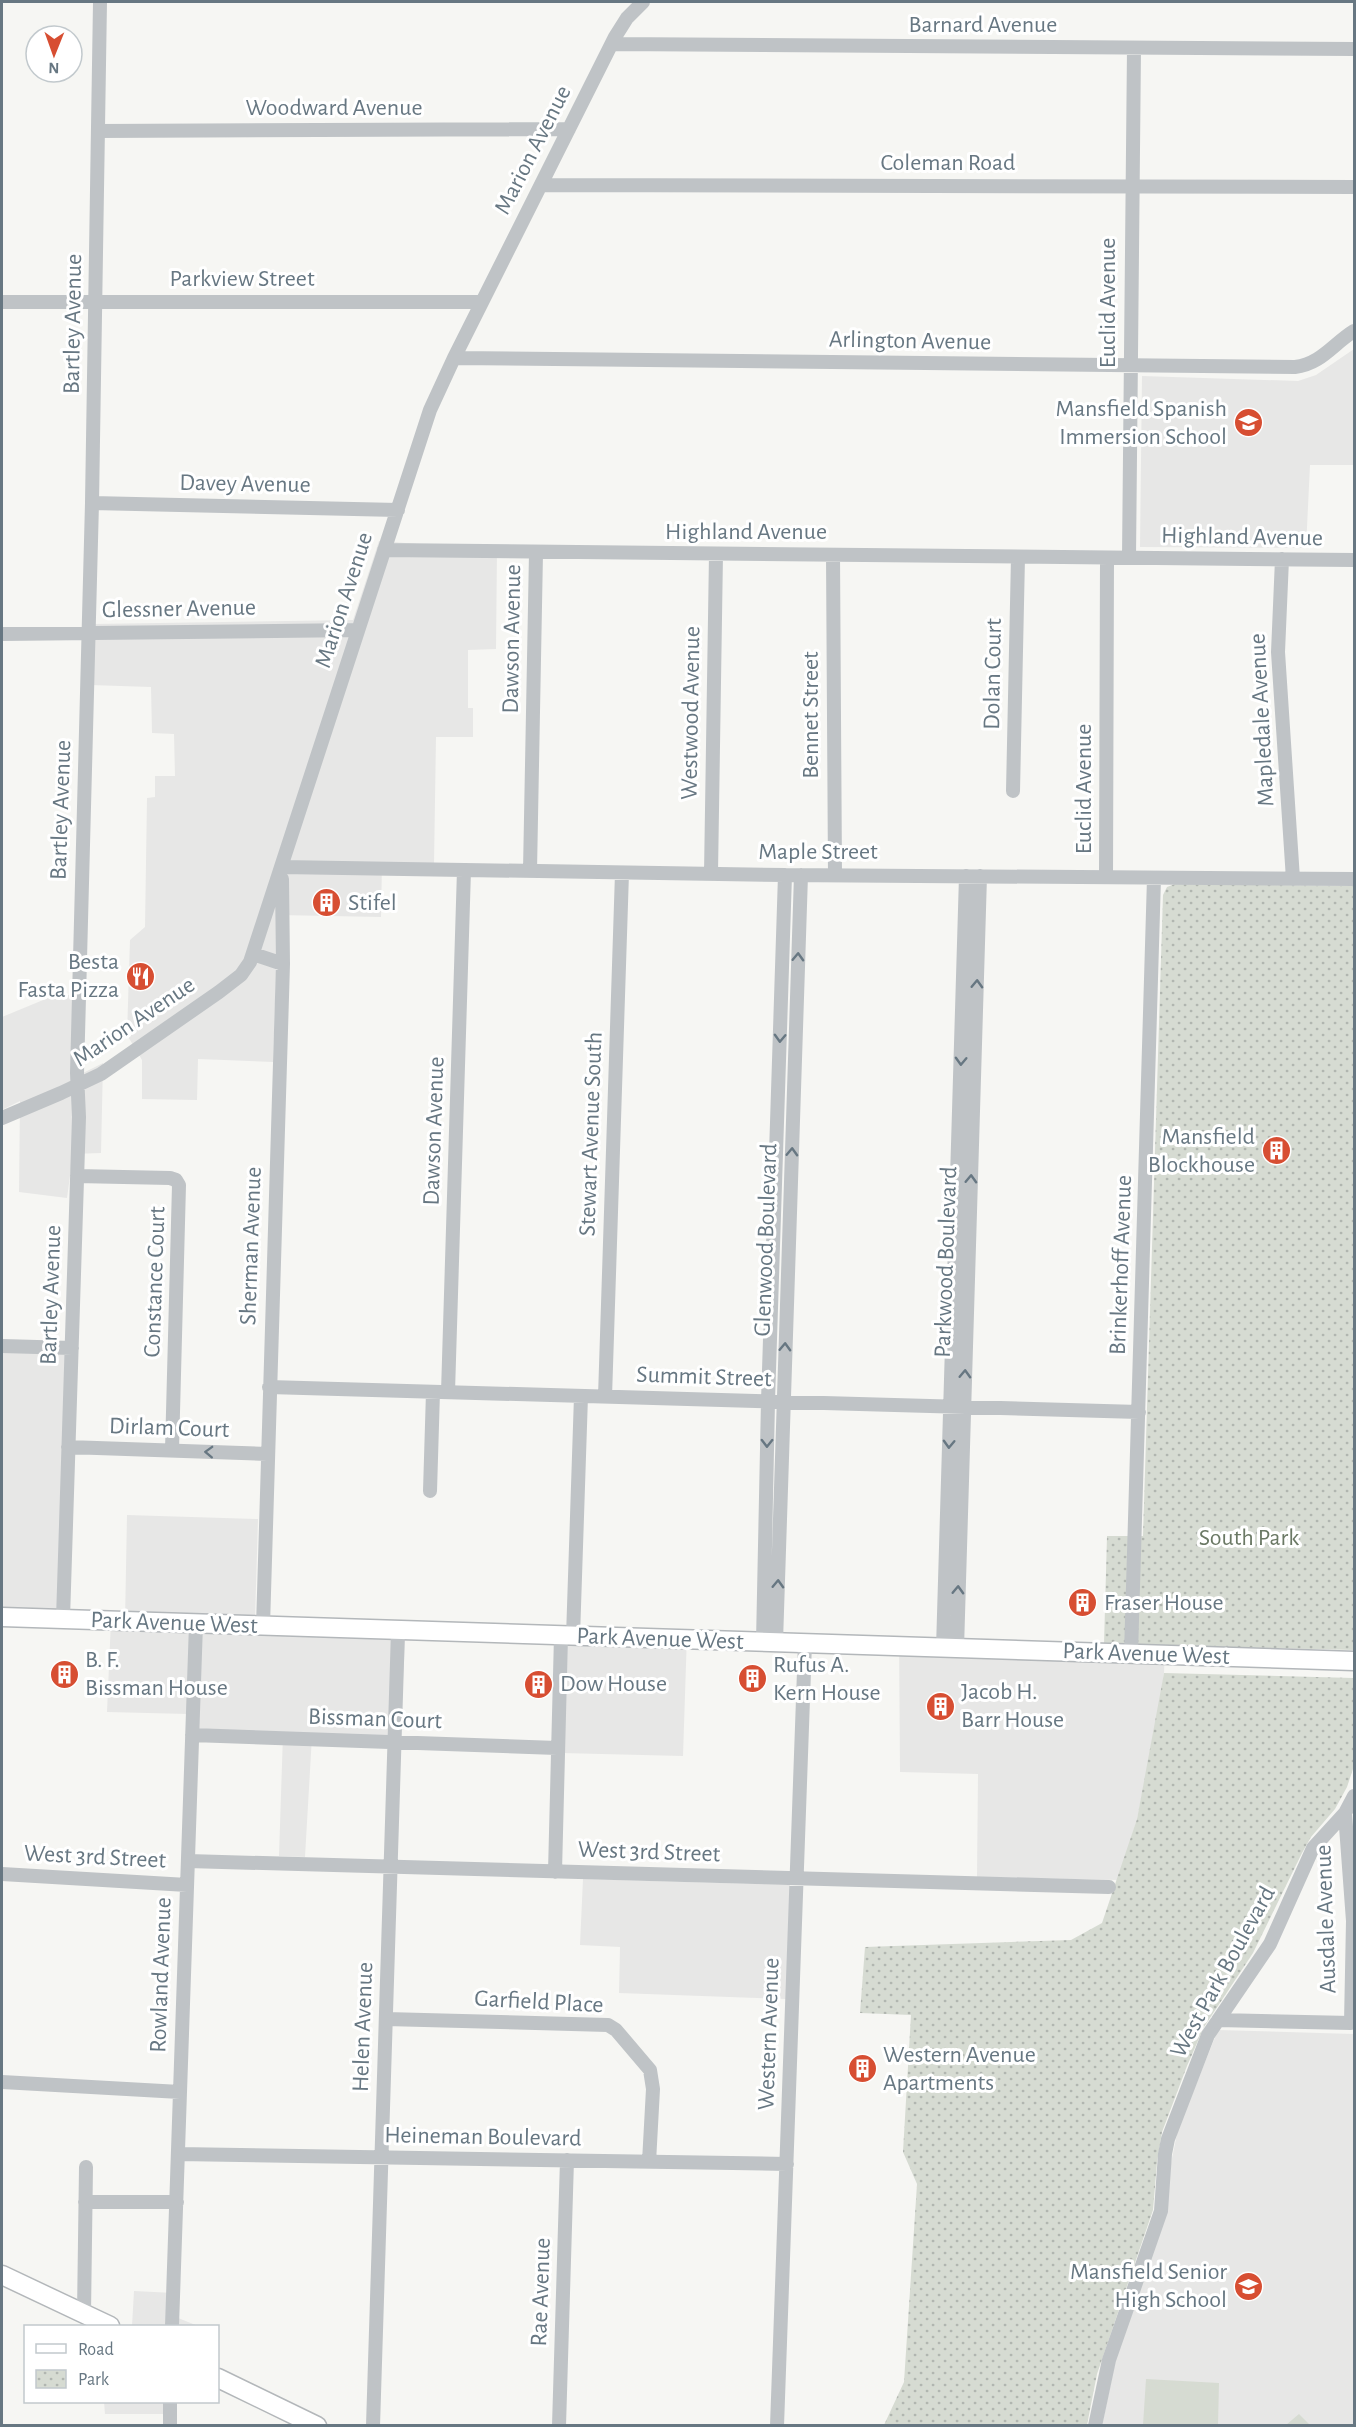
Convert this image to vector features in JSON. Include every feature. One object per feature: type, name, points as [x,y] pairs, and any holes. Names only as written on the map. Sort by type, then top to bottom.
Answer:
[{"type":"main road","name":"Park Avenue West","points":[[2,1617],[1354,1661]]},
{"type":"main road","points":[[2,2275],[108,2325]]},
{"type":"main road","points":[[219,2378],[317,2426]]},
{"type":"street","name":"Bartley Avenue","points":[[63,1619],[79,1117],[77,1086],[92,503],[100,2]]},
{"type":"street","name":"Marion Avenue","points":[[2,1118],[77,1086],[144,1045],[241,975],[254,954],[430,410],[612,44],[624,23],[643,2]]},
{"type":"street","name":"Barnard Avenue","points":[[612,44],[1354,49]]},
{"type":"street","name":"Euclid Avenue","points":[[1129,558],[1134,48]]},
{"type":"street","name":"Woodward Avenue","points":[[98,131],[569,129]]},
{"type":"street","name":"Coleman Road","points":[[541,185],[1354,187]]},
{"type":"street","name":"Parkview Street","points":[[2,302],[482,302]]},
{"type":"street","name":"Arlington Avenue","points":[[454,358],[1305,366],[1321,358],[1354,331]]},
{"type":"street","name":"Davey Avenue","points":[[92,503],[398,510]]},
{"type":"street","name":"Highland Avenue","points":[[384,550],[1354,560]]},
{"type":"street","name":"Dawson Avenue","points":[[530,871],[536,553]]},
{"type":"street","name":"Westwood Avenue","points":[[711,874],[716,554]]},
{"type":"street","name":"Bennet Street","points":[[833,555],[835,875]]},
{"type":"street","name":"Dolan Court","points":[[1013,792],[1018,557]]},
{"type":"street","name":"Euclid Avenue","points":[[1106,877],[1107,558]]},
{"type":"street","name":"Mapledale Avenue","points":[[1282,560],[1278,652],[1293,879]]},
{"type":"street","name":"Glessner Avenue","points":[[2,634],[358,630]]},
{"type":"street","name":"Maple Street","points":[[282,867],[785,875],[1354,879]]},
{"type":"street","name":"Sherman Avenue","points":[[263,1626],[283,964],[282,867]]},
{"type":"street","name":"Dawson Avenue","points":[[448,1392],[464,870]]},
{"type":"street","name":"Stewart Avenue South","points":[[605,1397],[622,873]]},
{"type":"street","name":"Glenwood Boulevard","points":[[769,1642],[784,1402],[801,874]]},
{"type":"street","name":"Glenwood Boulevard","points":[[769,1642],[768,1401],[785,875]]},
{"type":"street","points":[[950,1649],[973,876]]},
{"type":"street","name":"Brinkerhoff Avenue","points":[[1131,1654],[1154,878]]},
{"type":"street","points":[[254,954],[283,964]]},
{"type":"street","name":"Constance Court","points":[[77,1176],[170,1178],[176,1180],[179,1185],[172,1450]]},
{"type":"street","points":[[2,1346],[72,1347]]},
{"type":"street","name":"Summit Street","points":[[269,1387],[1139,1412]]},
{"type":"street","points":[[430,1491],[433,1392]]},
{"type":"street","points":[[555,1872],[557,1748],[567,1636],[581,1396]]},
{"type":"street","name":"Dirlam Court","points":[[68,1447],[267,1454]]},
{"type":"street","name":"Rowland Avenue","points":[[172,2325],[196,1624]]},
{"type":"street","name":"Helen Avenue","points":[[373,2426],[398,1631]]},
{"type":"street","name":"Western Avenue","points":[[777,2426],[805,1643]]},
{"type":"street","name":"Bissman Court","points":[[192,1735],[557,1748]]},
{"type":"street","name":"West Park Boulevard","points":[[1095,2426],[1109,2360],[1161,2211],[1168,2139],[1204,2044],[1266,1950],[1317,1843],[1345,1813],[1354,1796]]},
{"type":"street","name":"Ausdale Avenue","points":[[1218,2020],[1352,2024],[1353,1922],[1351,1867],[1345,1813]]},
{"type":"street","points":[[1317,1843],[1328,1840],[1339,1843],[1351,1867]]},
{"type":"street","name":"West 3rd Street","points":[[188,1861],[1108,1887]]},
{"type":"street","name":"West 3rd Street","points":[[2,1874],[187,1885]]},
{"type":"street","name":"Garfield Place","points":[[386,2019],[608,2025],[616,2030],[650,2070],[652,2089],[649,2162]]},
{"type":"street","points":[[2,2082],[180,2092]]},
{"type":"street","name":"Heineman Boulevard","points":[[178,2154],[787,2164]]},
{"type":"street","name":"Rae Avenue","points":[[559,2426],[567,2160]]},
{"type":"street","points":[[84,2314],[86,2167]]},
{"type":"street","points":[[85,2202],[177,2202]]},
{"type":"street","points":[[170,2403],[170,2426]]},
{"type":"shaded area","name":"Mansfield Spanish Immersion School","points":[[1354,349],[1354,465],[1310,465],[1306,548],[1140,547],[1142,376],[1298,381],[1316,375]]},
{"type":"shaded area","points":[[379,541],[497,550],[496,649],[468,650],[468,708],[473,708],[473,737],[436,737],[434,864],[382,863],[381,917],[278,915],[273,1062],[198,1059],[197,1100],[142,1099],[142,1060],[127,1035],[130,940],[145,927],[147,798],[155,797],[155,776],[175,776],[174,734],[152,733],[151,687],[90,685],[93,624],[353,620]]},
{"type":"shaded area","points":[[74,995],[73,1078],[103,1063],[101,1153],[73,1154],[67,1198],[19,1192],[20,1101],[2,1110],[2,1017],[48,998]]},
{"type":"shaded area","points":[[2,1350],[65,1352],[59,1616],[2,1614]]},
{"type":"shaded area","points":[[127,1515],[258,1519],[255,1620],[406,1622],[400,1737],[312,1736],[305,1857],[279,1856],[283,1734],[189,1731],[188,1714],[107,1712],[111,1620],[125,1621]]},
{"type":"shaded area","points":[[565,1629],[687,1634],[683,1756],[561,1753]]},
{"type":"shaded area","points":[[899,1638],[1165,1646],[1159,1709],[1137,1819],[1118,1880],[977,1877],[978,1774],[900,1772]]},
{"type":"shaded area","points":[[583,1879],[790,1885],[786,1999],[619,1993],[620,1947],[580,1945]]},
{"type":"shaded area","name":"Mansfield Senior High School","points":[[1218,2030],[1354,2034],[1354,2425],[1102,2426],[1116,2358],[1167,2213],[1171,2163],[1178,2129]]},
{"type":"shaded area","points":[[134,2291],[174,2293],[173,2316],[196,2325],[132,2325]]},
{"type":"shaded area","points":[[104,2403],[171,2403],[171,2414],[105,2414]]},
{"type":"green space","name":"South Park","points":[[1175,884],[1354,886],[1354,1650],[1104,1644],[1107,1536],[1143,1536],[1163,895],[1167,887]]},
{"type":"green space","points":[[1164,1673],[1353,1678],[1354,1766],[1347,1787],[1335,1809],[1311,1837],[1253,1953],[1204,2027],[1187,2066],[1162,2132],[1153,2210],[1097,2374],[1087,2425],[884,2425],[904,2382],[917,2184],[903,2152],[911,2015],[860,2013],[865,1947],[1071,1940],[1102,1923],[1137,1819]]},
{"type":"green space","points":[[1146,2379],[1219,2383],[1218,2425],[1143,2425]]},
{"type":"green space","points":[[1299,2414],[1310,2425],[1286,2425]]},
{"type":"place","name":"Mansfield Spanish Immersion School","points":[[1248,423]]},
{"type":"place","name":"Stifel","points":[[327,903]]},
{"type":"place","name":"Besta Fasta Pizza","points":[[140,976]]},
{"type":"place","name":"Mansfield Blockhouse","points":[[1276,1151]]},
{"type":"place","name":"Fraser House","points":[[1083,1603]]},
{"type":"place","name":"B. F. Bissman House","points":[[64,1674]]},
{"type":"place","name":"Rufus A. Kern House","points":[[752,1679]]},
{"type":"place","name":"Dow House","points":[[539,1684]]},
{"type":"place","name":"Jacob H. Barr House","points":[[940,1706]]},
{"type":"place","name":"Western Avenue Apartments","points":[[862,2069]]},
{"type":"place","name":"Mansfield Senior High School","points":[[1248,2286]]}]
